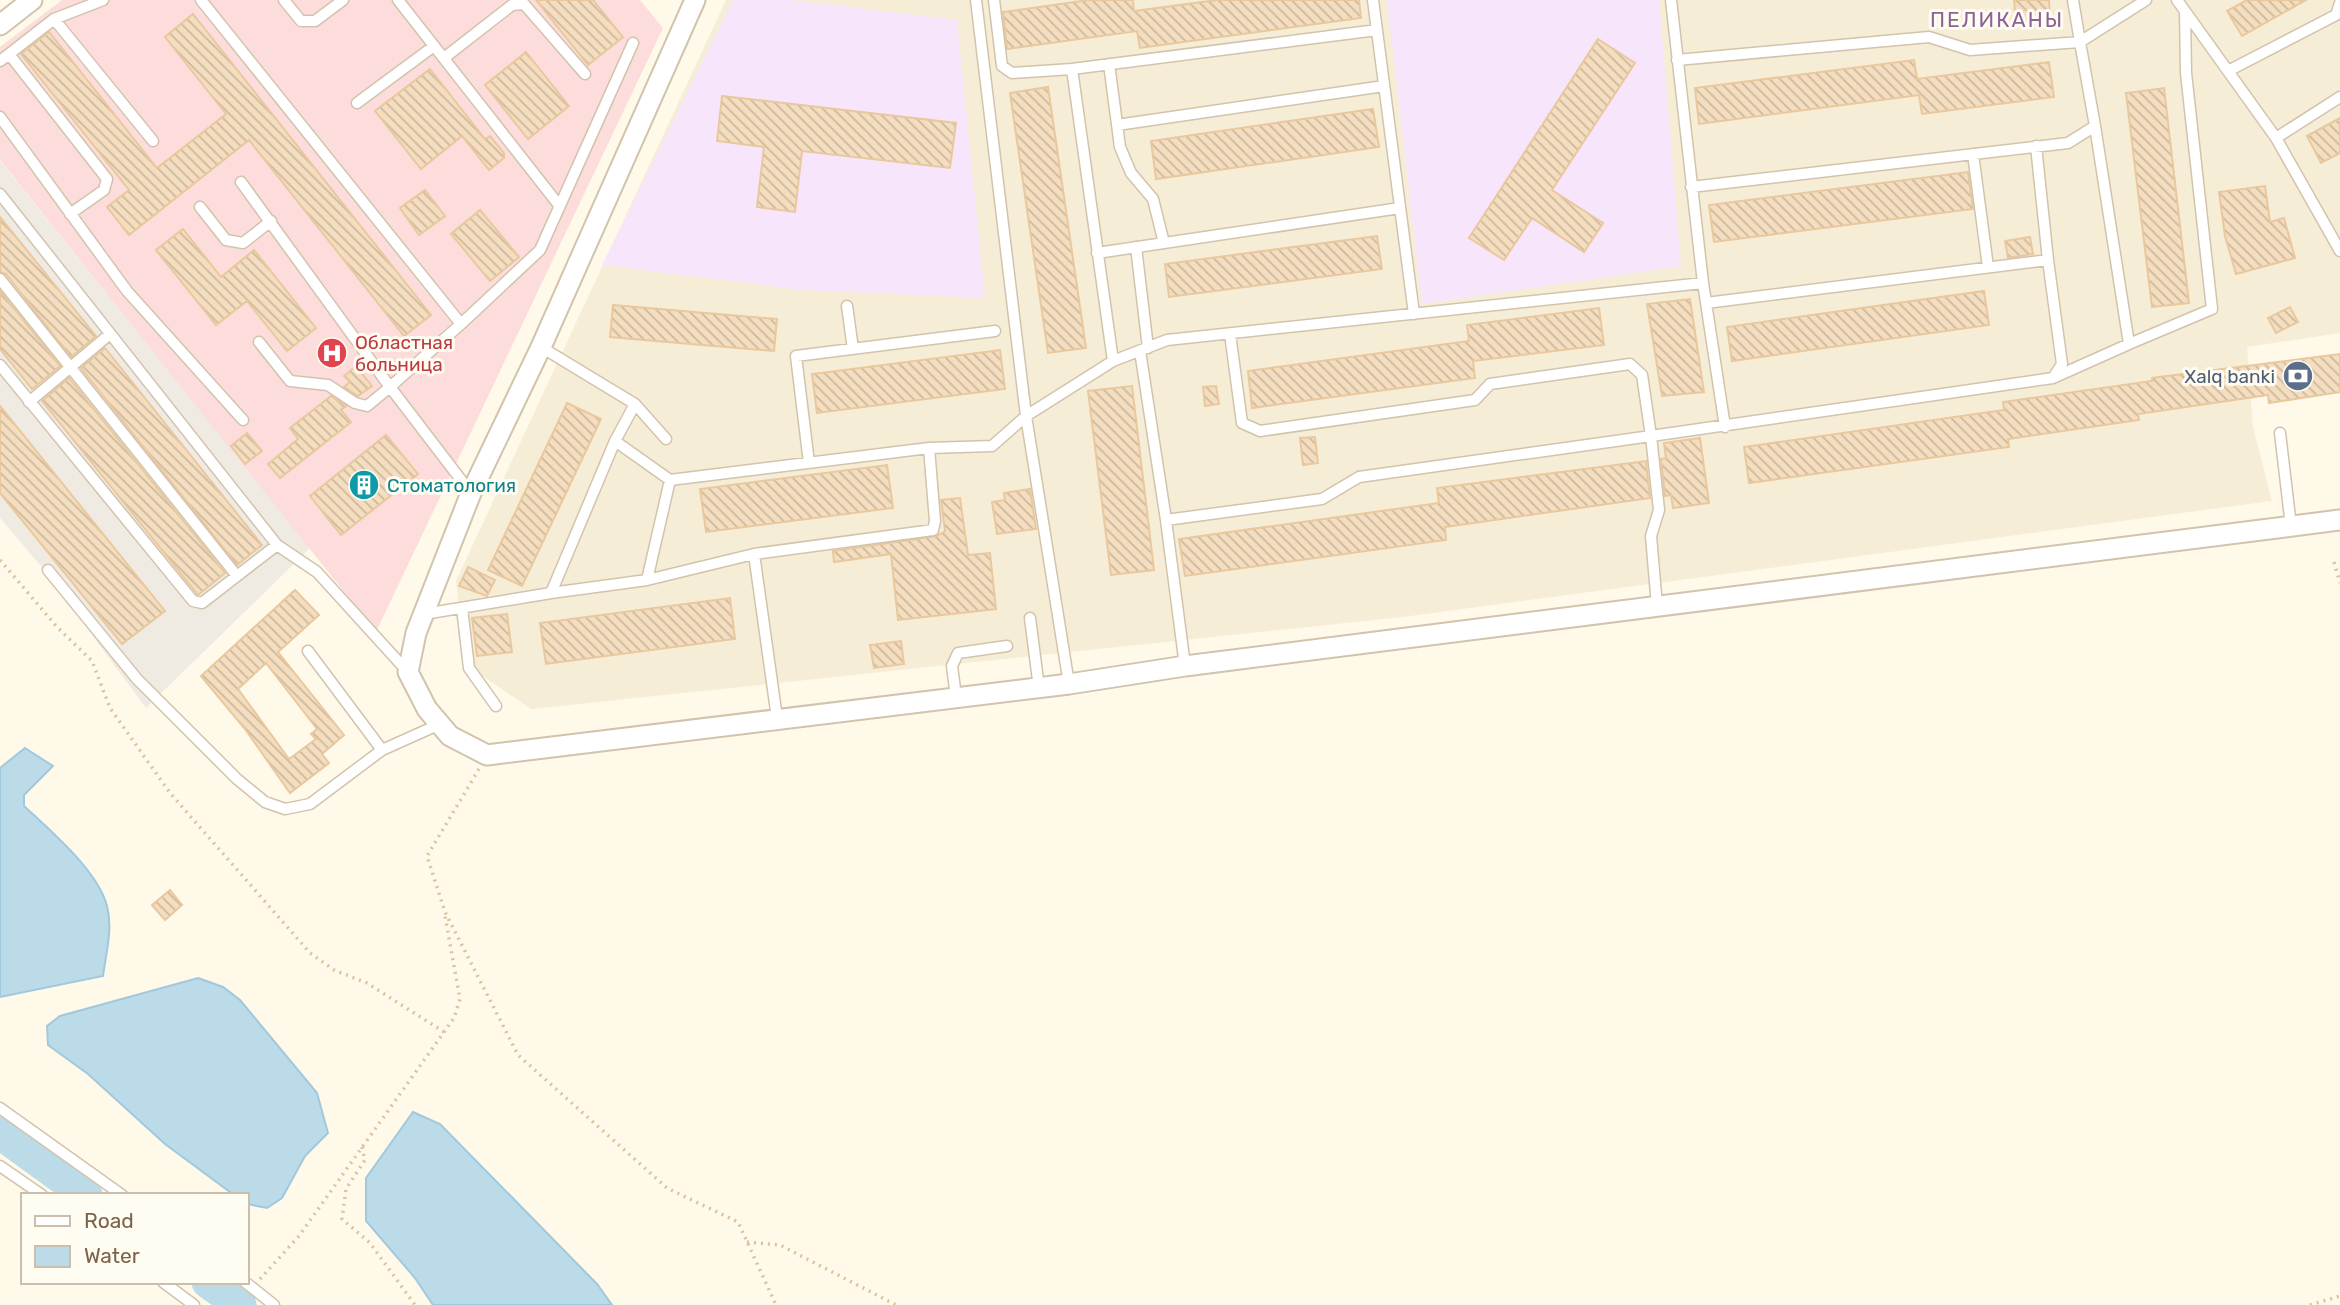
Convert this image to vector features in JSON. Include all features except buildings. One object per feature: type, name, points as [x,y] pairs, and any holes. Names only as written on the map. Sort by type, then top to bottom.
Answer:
[{"type":"street","points":[[0,25],[32,0]]},
{"type":"street","points":[[695,0],[541,347],[471,493],[416,633],[408,672],[427,709],[450,736],[487,755],[1039,688],[1185,666],[2340,520]]},
{"type":"lane","points":[[0,61],[54,19],[103,0]]},
{"type":"lane","points":[[201,0],[461,324]]},
{"type":"lane","points":[[285,0],[301,21],[314,21],[343,0]]},
{"type":"lane","points":[[398,0],[558,204]]},
{"type":"lane","points":[[976,0],[1026,416],[1069,684]]},
{"type":"lane","points":[[994,0],[1002,66],[1012,73],[1072,69],[1377,30]]},
{"type":"lane","points":[[1373,0],[1414,314]]},
{"type":"lane","points":[[1671,0],[1703,284],[1725,427]]},
{"type":"lane","points":[[2073,0],[2129,344]]},
{"type":"lane","points":[[1677,60],[1929,37],[1970,50],[2080,42],[2146,0]]},
{"type":"lane","points":[[2177,0],[2276,138],[2340,251]]},
{"type":"lane","points":[[2228,71],[2336,15],[2339,2]]},
{"type":"lane","points":[[444,58],[512,5],[524,4],[585,74]]},
{"type":"lane","points":[[1166,520],[1322,499],[1359,477],[2053,379],[2212,309],[2186,73],[2185,11]]},
{"type":"lane","points":[[54,19],[153,141]]},
{"type":"lane","points":[[259,342],[290,381],[328,385],[355,403],[367,406],[540,250],[558,204],[633,43]]},
{"type":"lane","points":[[357,103],[434,47]]},
{"type":"lane","points":[[9,54],[107,179],[104,190],[70,214]]},
{"type":"lane","points":[[1109,64],[1120,147],[1131,173],[1155,206],[1164,243]]},
{"type":"lane","points":[[1072,69],[1113,362]]},
{"type":"lane","points":[[1117,125],[1384,86]]},
{"type":"lane","points":[[2276,138],[2340,97]]},
{"type":"lane","points":[[0,117],[127,291],[243,420]]},
{"type":"lane","points":[[1691,187],[2068,142],[2095,126]]},
{"type":"lane","points":[[2036,146],[2062,364],[2053,379]]},
{"type":"lane","points":[[1973,154],[1988,267]]},
{"type":"lane","points":[[241,182],[471,493]]},
{"type":"lane","points":[[0,194],[277,545],[317,572],[408,672]]},
{"type":"lane","points":[[200,207],[226,240],[243,243],[271,221]]},
{"type":"lane","points":[[1097,253],[1400,208]]},
{"type":"lane","points":[[1136,247],[1144,349],[1185,666]]},
{"type":"lane","points":[[1706,303],[2048,260]]},
{"type":"lane","points":[[0,279],[237,576]]},
{"type":"lane","points":[[615,442],[670,480],[929,448],[992,446],[1026,416],[1113,362],[1167,340],[1703,284]]},
{"type":"lane","points":[[847,306],[853,349]]},
{"type":"lane","points":[[809,463],[796,356],[995,331]]},
{"type":"lane","points":[[29,402],[110,334]]},
{"type":"lane","points":[[1230,334],[1242,423],[1260,431],[1475,400],[1490,384],[1630,364],[1642,375],[1651,436],[1658,510],[1651,536],[1657,606]]},
{"type":"lane","points":[[541,347],[635,404],[666,439]]},
{"type":"lane","points":[[0,365],[193,601],[202,603],[277,545]]},
{"type":"lane","points":[[551,593],[615,442],[635,404]]},
{"type":"lane","points":[[2280,433],[2291,526]]},
{"type":"lane","points":[[424,614],[647,580],[754,554],[933,530],[935,521],[929,448]]},
{"type":"lane","points":[[647,580],[670,480]]},
{"type":"lane","points":[[754,554],[777,718]]},
{"type":"lane","points":[[48,570],[137,679],[237,779],[265,802],[285,809],[310,804],[382,750],[440,724]]},
{"type":"lane","points":[[461,608],[468,668],[496,706]]},
{"type":"lane","points":[[1030,618],[1039,688]]},
{"type":"lane","points":[[956,697],[953,666],[958,653],[1007,646]]},
{"type":"lane","points":[[308,651],[382,750]]},
{"type":"lane","points":[[0,1108],[119,1193]]},
{"type":"lane","points":[[0,1166],[39,1193]]},
{"type":"lane","points":[[166,1284],[194,1305]]},
{"type":"lane","points":[[249,1285],[274,1305]]},
{"type":"path","points":[[0,561],[57,627],[92,661],[110,708],[170,793],[310,953],[334,970],[367,983],[444,1032]]},
{"type":"path","points":[[2334,562],[2340,583]]},
{"type":"path","points":[[249,1285],[299,1236],[454,1018],[460,999],[444,912],[427,856],[487,755]]},
{"type":"path","points":[[444,912],[518,1055],[667,1188],[738,1222],[776,1305]]},
{"type":"path","points":[[362,1147],[365,1160],[346,1189],[342,1219],[369,1243],[415,1305]]},
{"type":"path","points":[[747,1242],[780,1245],[896,1305]]},
{"type":"path","points":[[2310,1305],[2340,1296]]},
{"type":"shaded area","name":"Областная больница","points":[[62,0],[640,0],[663,28],[376,632],[0,160],[0,47]]},
{"type":"shaded area","points":[[726,0],[2340,0],[2340,333],[2247,347],[2253,427],[2272,501],[1403,617],[531,709],[465,664],[456,581]]},
{"type":"shaded area","points":[[733,0],[791,0],[957,20],[985,298],[801,290],[602,265]]},
{"type":"shaded area","points":[[1387,0],[1659,0],[1681,266],[1422,304]]},
{"type":"shaded area","points":[[0,161],[310,548],[146,708],[41,566],[0,518]]},
{"type":"water","points":[[25,748],[53,766],[24,795],[24,806],[72,852],[94,879],[107,906],[108,941],[103,976],[0,997],[0,768]]},
{"type":"water","points":[[198,978],[223,987],[240,1000],[317,1093],[328,1133],[305,1156],[282,1198],[267,1208],[248,1204],[248,1193],[231,1193],[165,1144],[88,1074],[48,1045],[47,1026],[60,1016]]},
{"type":"water","points":[[413,1112],[440,1124],[597,1284],[612,1305],[433,1305],[415,1278],[366,1221],[366,1178]]},
{"type":"waterway","points":[[0,1133],[83,1193]]},
{"type":"waterway","points":[[211,1284],[240,1305]]},
{"type":"place","name":"Областная больница","points":[[332,353]]},
{"type":"place","name":"Xalq banki","points":[[2298,376]]},
{"type":"place","name":"Стоматология","points":[[364,485]]},
{"type":"district","name":"ПЕЛИКАНЫ","points":[[1997,20]]}]
